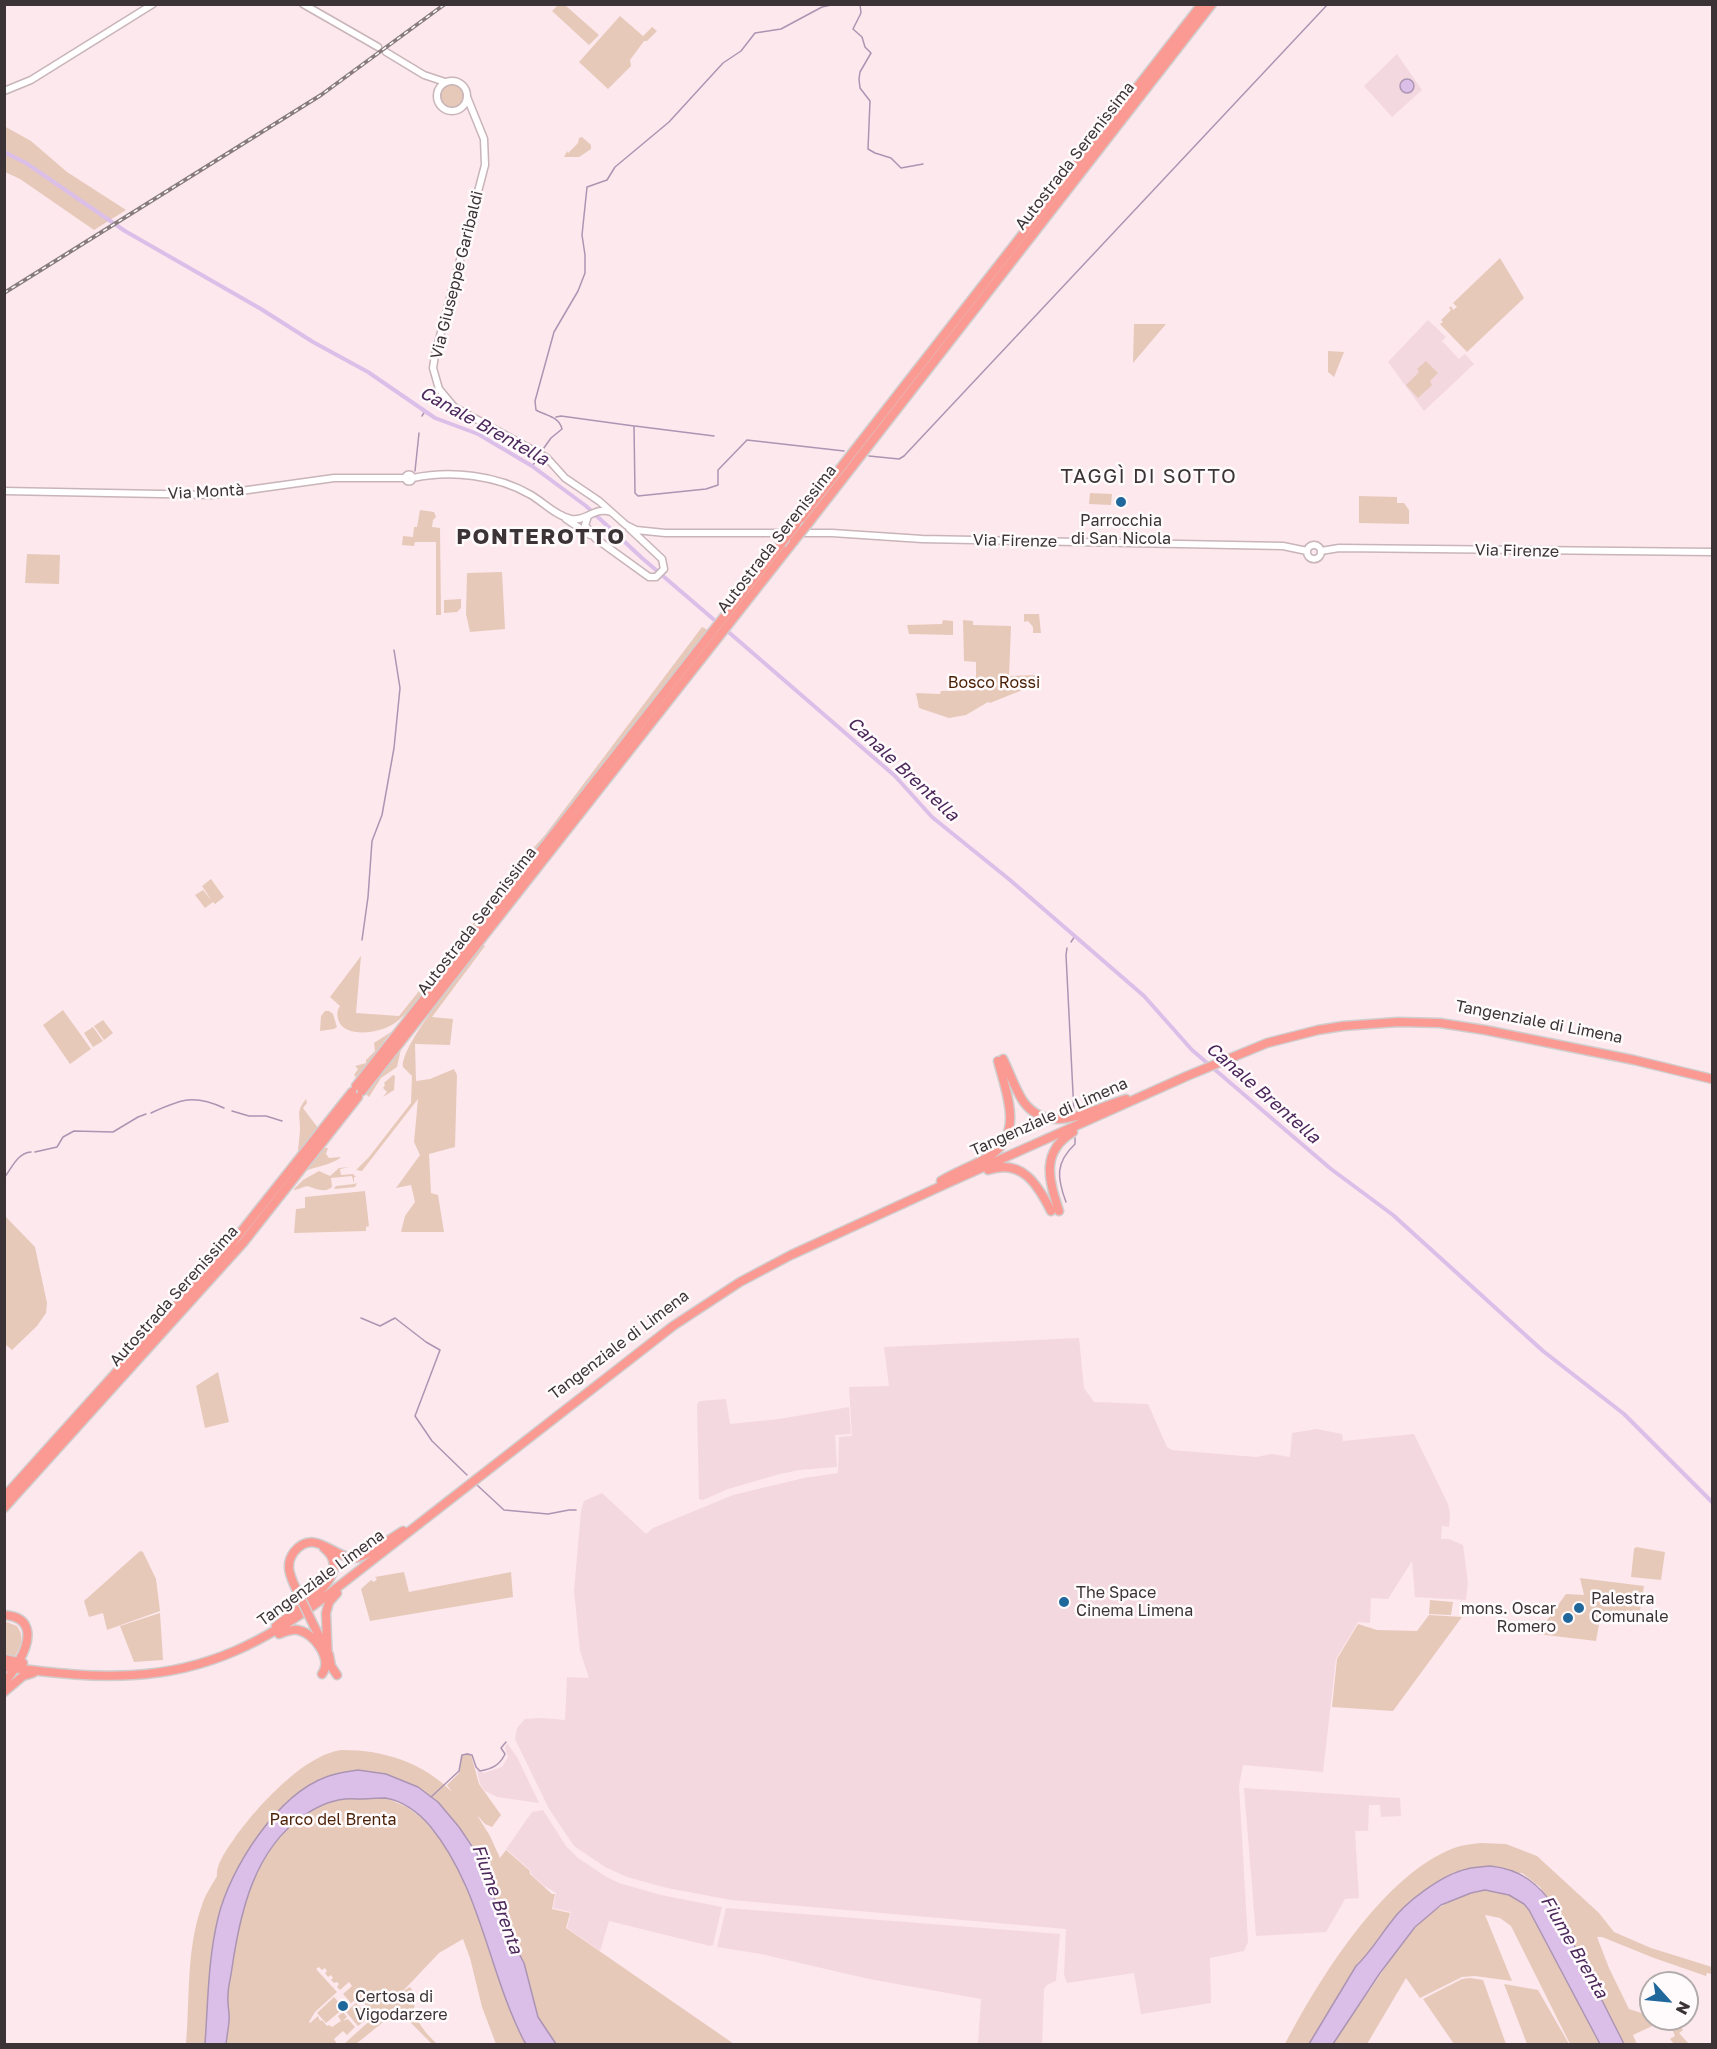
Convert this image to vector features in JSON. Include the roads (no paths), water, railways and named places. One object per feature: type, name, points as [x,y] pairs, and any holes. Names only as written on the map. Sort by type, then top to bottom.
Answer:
[{"type":"highway","name":"Autostrada Serenissima","points":[[4,1497],[229,1247],[357,1091],[715,637],[733,620],[795,533],[1202,4]]},
{"type":"highway","name":"Autostrada Serenissima","points":[[715,637],[729,611],[781,544],[807,525],[1212,4]]},
{"type":"highway","name":"Tangenziale di Limena","points":[[787,1254],[1235,1052],[1288,1032],[1400,1017],[1462,1021],[1646,1057],[1713,1077]]},
{"type":"highway","points":[[940,1182],[990,1155],[1008,1136],[1011,1122],[1010,1107],[1001,1060],[1023,1101],[1030,1109],[1049,1119],[1063,1120],[1126,1101]]},
{"type":"highway","name":"Autostrada Serenissima","points":[[4,1508],[243,1243],[357,1091]]},
{"type":"highway","points":[[950,1182],[995,1167],[1008,1167],[1031,1178],[1055,1211],[1049,1176],[1050,1163],[1058,1144],[1078,1129],[1126,1101]]},
{"type":"highway","name":"Tangenziale di Limena","points":[[472,1480],[687,1311],[737,1278],[940,1182],[1031,1144]]},
{"type":"highway","name":"Tangenziale Limena","points":[[64,1671],[115,1671],[170,1666],[221,1652],[276,1626],[305,1607],[472,1480]]},
{"type":"highway","name":"Tangenziale Limena","points":[[64,1671],[115,1676],[144,1674],[224,1657],[280,1630],[373,1561],[472,1480]]},
{"type":"highway","points":[[224,1657],[241,1652],[289,1630],[299,1631],[312,1638],[324,1656],[326,1667],[324,1673],[328,1654],[297,1591],[290,1573],[290,1560],[298,1547],[310,1543],[322,1544],[344,1555],[357,1557],[365,1555],[403,1531]]},
{"type":"highway","points":[[276,1626],[318,1593],[333,1575],[334,1563],[331,1554],[323,1547],[310,1543]]},
{"type":"highway","points":[[338,1675],[331,1666],[328,1654],[326,1613],[329,1602],[373,1561]]},
{"type":"highway","points":[[4,1618],[17,1623],[23,1632],[23,1645],[17,1660]]},
{"type":"highway","points":[[7,1668],[29,1665],[64,1671]]},
{"type":"highway","points":[[7,1668],[64,1671]]},
{"type":"highway","points":[[4,1684],[7,1668]]},
{"type":"highway","points":[[4,1692],[28,1674],[64,1671]]},
{"type":"main road","points":[[4,91],[31,80],[153,4]]},
{"type":"main road","points":[[303,4],[378,47]]},
{"type":"main road","points":[[386,52],[424,75],[445,82],[459,82],[465,89],[467,97],[464,105],[457,110]]},
{"type":"main road","points":[[424,75],[437,92],[437,100],[441,107],[448,111],[457,110],[469,113],[477,120]]},
{"type":"main road","points":[[437,92],[445,82]]},
{"type":"main road","name":"Via Giuseppe Garibaldi","points":[[467,97],[484,139],[485,165],[435,356],[435,377],[445,399],[454,407],[544,456],[565,478],[614,514],[662,559],[663,570],[657,576],[649,577],[595,538]]},
{"type":"main road","name":"Via Montà","points":[[4,491],[212,495],[334,478],[457,476],[491,478],[523,491],[569,519],[589,515]]},
{"type":"main road","points":[[590,496],[597,505],[596,511]]},
{"type":"main road","points":[[595,538],[585,525],[589,515],[603,510],[614,514]]},
{"type":"main road","points":[[558,513],[595,538]]},
{"type":"main road","name":"Via Firenze","points":[[626,525],[636,530],[684,534],[852,534],[922,538],[1275,546],[1307,550],[1314,544],[1320,547],[1321,551],[1339,548],[1713,552]]},
{"type":"main road","points":[[645,545],[644,537],[651,532]]},
{"type":"water","points":[[1407,79],[1412,81],[1414,86],[1412,91],[1407,93],[1402,91],[1400,86],[1402,81]]},
{"type":"water","points":[[358,1770],[386,1774],[418,1787],[438,1802],[459,1827],[478,1855],[490,1890],[505,1919],[507,1931],[524,1963],[538,2017],[556,2044],[526,2044],[501,1987],[473,1903],[447,1850],[421,1816],[398,1801],[385,1798],[342,1799],[322,1805],[303,1816],[272,1846],[252,1884],[235,1947],[228,1988],[229,2019],[226,2044],[205,2044],[212,1949],[218,1918],[233,1877],[258,1836],[273,1816],[290,1800],[308,1786],[330,1776]]},
{"type":"water","name":"Fiume Brenta","points":[[1490,1866],[1520,1874],[1536,1885],[1550,1900],[1624,2044],[1600,2044],[1524,1904],[1509,1895],[1485,1890],[1441,1905],[1415,1927],[1380,1973],[1333,2044],[1309,2044],[1356,1966],[1405,1906],[1425,1890],[1457,1872]]},
{"type":"waterway","points":[[541,452],[551,438],[562,429],[558,421],[536,410],[535,401],[554,332],[578,291],[585,273],[582,235],[587,187],[607,180],[615,167],[669,122],[723,63],[741,51],[755,33],[781,29],[822,7],[836,4]]},
{"type":"waterway","points":[[860,4],[861,13],[853,29],[862,37],[865,47],[871,53],[860,72],[859,79],[860,88],[870,101],[868,149],[891,158],[901,168],[923,164]]},
{"type":"waterway","points":[[869,456],[899,459],[904,456],[1328,4]]},
{"type":"waterway","name":"Canale Brentella","points":[[4,152],[26,163],[125,231],[368,372],[435,418],[478,434],[532,466],[586,506],[719,624]]},
{"type":"waterway","name":"Canale Brentella","points":[[422,416],[425,411]]},
{"type":"waterway","points":[[556,417],[634,426],[635,493],[638,496],[706,489],[718,485],[718,470],[747,440],[844,451]]},
{"type":"waterway","points":[[635,426],[714,436]]},
{"type":"waterway","points":[[415,471],[419,433]]},
{"type":"waterway","points":[[532,466],[539,457]]},
{"type":"waterway","name":"Canale Brentella","points":[[725,629],[895,776],[932,817],[1010,880],[1144,996],[1192,1050],[1331,1169],[1393,1215],[1543,1351],[1624,1414],[1712,1502]]},
{"type":"waterway","points":[[362,940],[372,841],[382,815],[394,748],[400,688],[394,650]]},
{"type":"waterway","name":"Canale Brentella","points":[[1071,942],[1075,936]]},
{"type":"waterway","points":[[1067,948],[1074,1113]]},
{"type":"waterway","points":[[151,1113],[171,1104],[188,1100],[204,1101],[224,1108]]},
{"type":"waterway","points":[[232,1111],[282,1121]]},
{"type":"waterway","points":[[35,1152],[57,1147],[63,1137],[74,1131],[113,1132],[146,1114]]},
{"type":"waterway","points":[[1066,1202],[1060,1171],[1064,1158],[1075,1144],[1075,1138]]},
{"type":"waterway","points":[[4,1178],[18,1158],[31,1152]]},
{"type":"waterway","points":[[361,1318],[380,1326],[395,1318],[440,1350],[415,1416],[432,1441],[467,1475]]},
{"type":"waterway","points":[[477,1485],[504,1510],[548,1514],[576,1510]]},
{"type":"waterway","points":[[431,1797],[459,1771],[462,1755],[472,1755],[480,1771],[488,1769],[498,1764],[503,1758],[505,1754],[501,1748],[506,1742]]},
{"type":"railway","points":[[4,293],[321,95],[445,4]]},
{"type":"place","name":"Parrocchia di San Nicola","points":[[1121,502]]},
{"type":"place","name":"The Space Cinema Limena","points":[[1064,1602]]},
{"type":"place","name":"Palestra Comunale","points":[[1579,1608]]},
{"type":"place","name":"mons. Oscar Romero","points":[[1568,1618]]},
{"type":"place","name":"Certosa di Vigodarzere","points":[[343,2006]]},
{"type":"district","name":"TAGGÌ DI SOTTO","points":[[1149,477]]},
{"type":"district","name":"PONTEROTTO","points":[[541,537]]},
{"type":"park label","name":"Bosco Rossi","points":[[994,683]]},
{"type":"park label","name":"Parco del Brenta","points":[[333,1820]]}]
